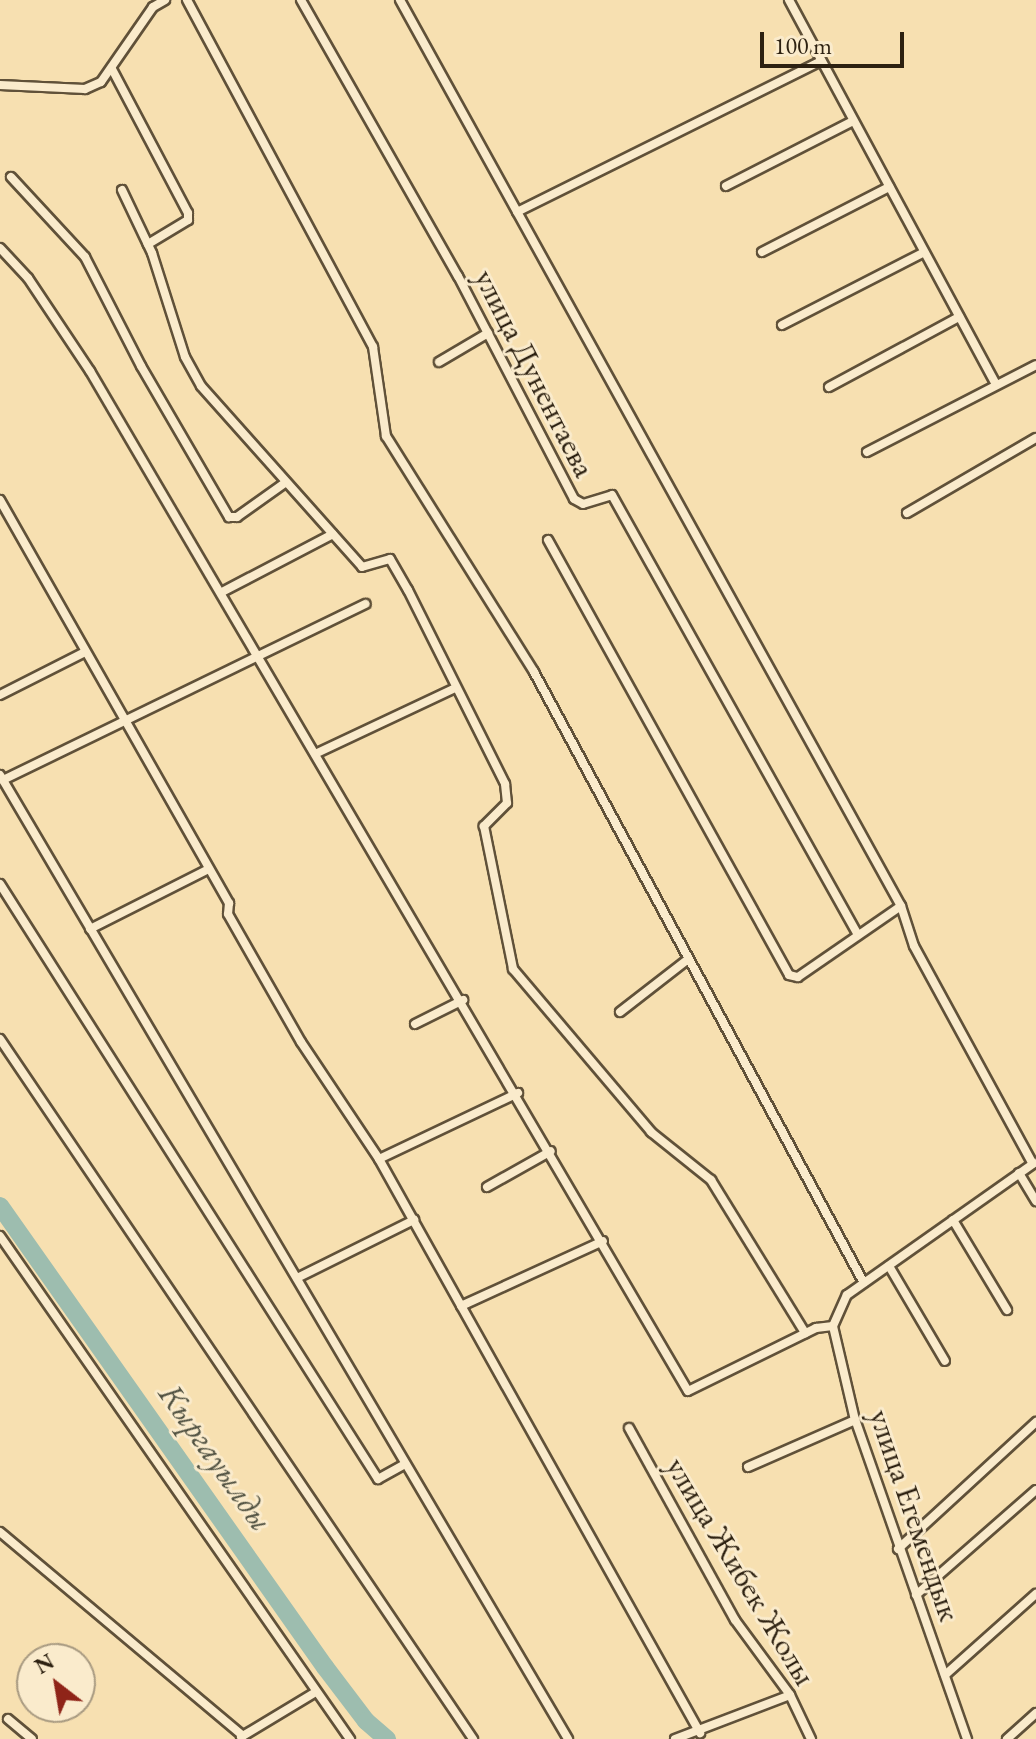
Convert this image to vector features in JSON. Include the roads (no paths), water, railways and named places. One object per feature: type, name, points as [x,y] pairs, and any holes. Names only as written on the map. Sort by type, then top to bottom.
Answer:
[{"type":"street","points":[[0,85],[85,89],[112,69],[153,7],[165,0]]},
{"type":"street","points":[[187,0],[373,347],[386,436],[534,672],[864,1283],[1034,1163],[914,946],[901,906],[400,0]]},
{"type":"street","name":"улица Дунентаева","points":[[301,0],[488,333],[577,504],[612,495],[858,935]]},
{"type":"street","points":[[794,2],[821,61],[996,385]]},
{"type":"street","points":[[517,212],[821,61]]},
{"type":"street","points":[[112,69],[188,213],[188,220],[148,244]]},
{"type":"street","points":[[726,186],[853,121]]},
{"type":"street","points":[[11,177],[85,257],[141,366],[229,517],[237,517],[286,482]]},
{"type":"street","points":[[762,252],[889,187]]},
{"type":"street","points":[[122,190],[148,244],[193,375],[362,567],[382,559],[396,566],[507,795],[507,803],[484,826],[507,958],[651,1132],[711,1180],[805,1333]]},
{"type":"street","points":[[0,248],[28,278],[90,371],[518,1093],[688,1391],[805,1333],[833,1326]]},
{"type":"street","points":[[782,325],[923,253]]},
{"type":"street","points":[[829,387],[959,317]]},
{"type":"street","points":[[439,362],[488,333]]},
{"type":"street","points":[[867,452],[1036,365]]},
{"type":"street","points":[[907,513],[1036,438]]},
{"type":"street","points":[[0,500],[3,511],[229,903],[228,914],[301,1042],[379,1159],[700,1733]]},
{"type":"street","points":[[222,592],[333,534]]},
{"type":"street","points":[[548,540],[789,975],[798,977],[901,906]]},
{"type":"street","points":[[366,604],[126,723],[2,778],[568,1739]]},
{"type":"street","points":[[0,695],[85,652]]},
{"type":"street","points":[[315,754],[455,688]]},
{"type":"street","points":[[90,929],[209,869]]},
{"type":"street","points":[[0,884],[378,1479],[405,1464]]},
{"type":"street","points":[[620,1012],[687,960]]},
{"type":"street","points":[[415,1024],[463,1000]]},
{"type":"street","points":[[0,1039],[473,1739]]},
{"type":"street","points":[[379,1159],[518,1093]]},
{"type":"street","points":[[487,1187],[551,1151]]},
{"type":"street","points":[[1019,1173],[1036,1201]]},
{"type":"street","points":[[297,1278],[414,1220]]},
{"type":"street","points":[[953,1220],[1007,1310]]},
{"type":"street","points":[[0,1236],[350,1739]]},
{"type":"street","points":[[461,1306],[603,1241]]},
{"type":"street","points":[[889,1266],[945,1361]]},
{"type":"street","name":"улица Егемендык","points":[[864,1283],[838,1304],[833,1326],[855,1420],[967,1739]]},
{"type":"street","points":[[748,1467],[855,1420]]},
{"type":"street","points":[[898,1549],[987,1461],[1036,1422]]},
{"type":"street","name":"улица Жибек Жолы","points":[[629,1428],[735,1620],[790,1695],[811,1739]]},
{"type":"street","points":[[916,1595],[1036,1490]]},
{"type":"street","points":[[0,1532],[240,1738],[316,1692]]},
{"type":"street","points":[[945,1675],[1036,1594]]},
{"type":"street","points":[[675,1739],[700,1733],[790,1695]]},
{"type":"street","points":[[1007,1739],[1036,1713]]},
{"type":"street","points":[[8,1719],[32,1739]]},
{"type":"waterway","name":"Кыргауылды","points":[[0,1206],[325,1667],[366,1721],[387,1739]]}]
